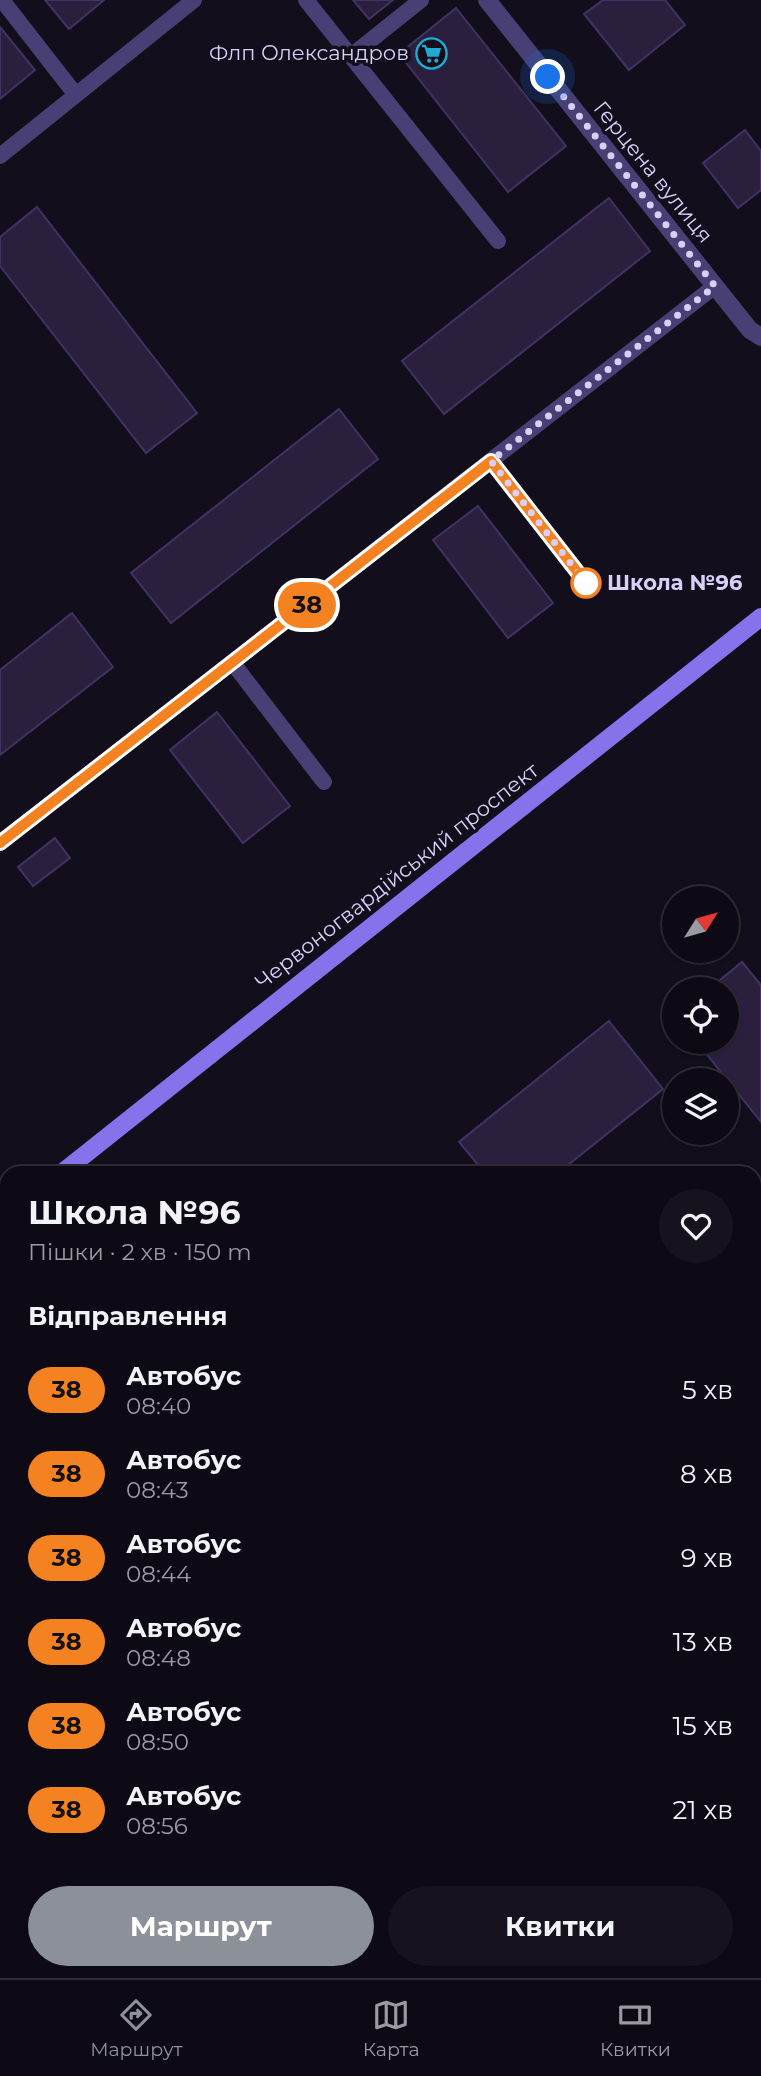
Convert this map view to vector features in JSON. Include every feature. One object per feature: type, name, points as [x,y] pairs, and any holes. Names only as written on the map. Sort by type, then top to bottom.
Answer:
[{"type":"main road","name":"Червоногвардійський проспект","points":[[70,1166],[761,617]]},
{"type":"street","name":"Герцена вулиця","points":[[487,0],[750,330],[761,337]]},
{"type":"lane","points":[[2,0],[76,95]]},
{"type":"lane","points":[[0,156],[194,0]]},
{"type":"lane","points":[[306,0],[498,241]]},
{"type":"lane","points":[[351,56],[421,0]]},
{"type":"lane","points":[[0,843],[715,286]]},
{"type":"lane","points":[[491,461],[586,583]]},
{"type":"lane","points":[[232,662],[324,782]]},
{"type":"building","points":[[45,0],[104,0],[69,29]]},
{"type":"building","points":[[353,0],[393,0],[369,19]]},
{"type":"building","points":[[603,0],[665,0],[685,25],[629,70],[584,14]]},
{"type":"building","points":[[456,8],[566,146],[508,192],[399,54]]},
{"type":"building","points":[[0,27],[35,70],[0,99]]},
{"type":"building","points":[[745,130],[761,151],[761,190],[738,208],[703,163]]},
{"type":"building","points":[[609,198],[650,251],[444,414],[402,361]]},
{"type":"building","points":[[37,207],[197,413],[146,453],[0,266],[0,237]]},
{"type":"building","points":[[339,409],[378,459],[171,623],[131,573]]},
{"type":"building","points":[[478,506],[553,603],[508,638],[433,540]]},
{"type":"building","points":[[72,613],[113,667],[0,755],[0,670]]},
{"type":"building","points":[[217,712],[290,806],[243,843],[170,750]]},
{"type":"building","points":[[55,838],[70,858],[33,886],[18,867]]},
{"type":"building","points":[[742,962],[761,985],[761,1122],[739,1095],[739,1068],[718,1068],[706,1054],[739,1054],[739,977],[724,977]]},
{"type":"building","points":[[609,1021],[662,1088],[567,1166],[479,1166],[459,1142]]},
{"type":"bus line","name":"38","points":[[0,843],[491,461],[586,583]]},
{"type":"place","name":"Флп Олександров","points":[[432,53]]},
{"type":"place","name":"Школа №96","points":[[586,583]]},
{"type":"route","points":[[548,77],[715,286],[491,461],[586,583]]}]
